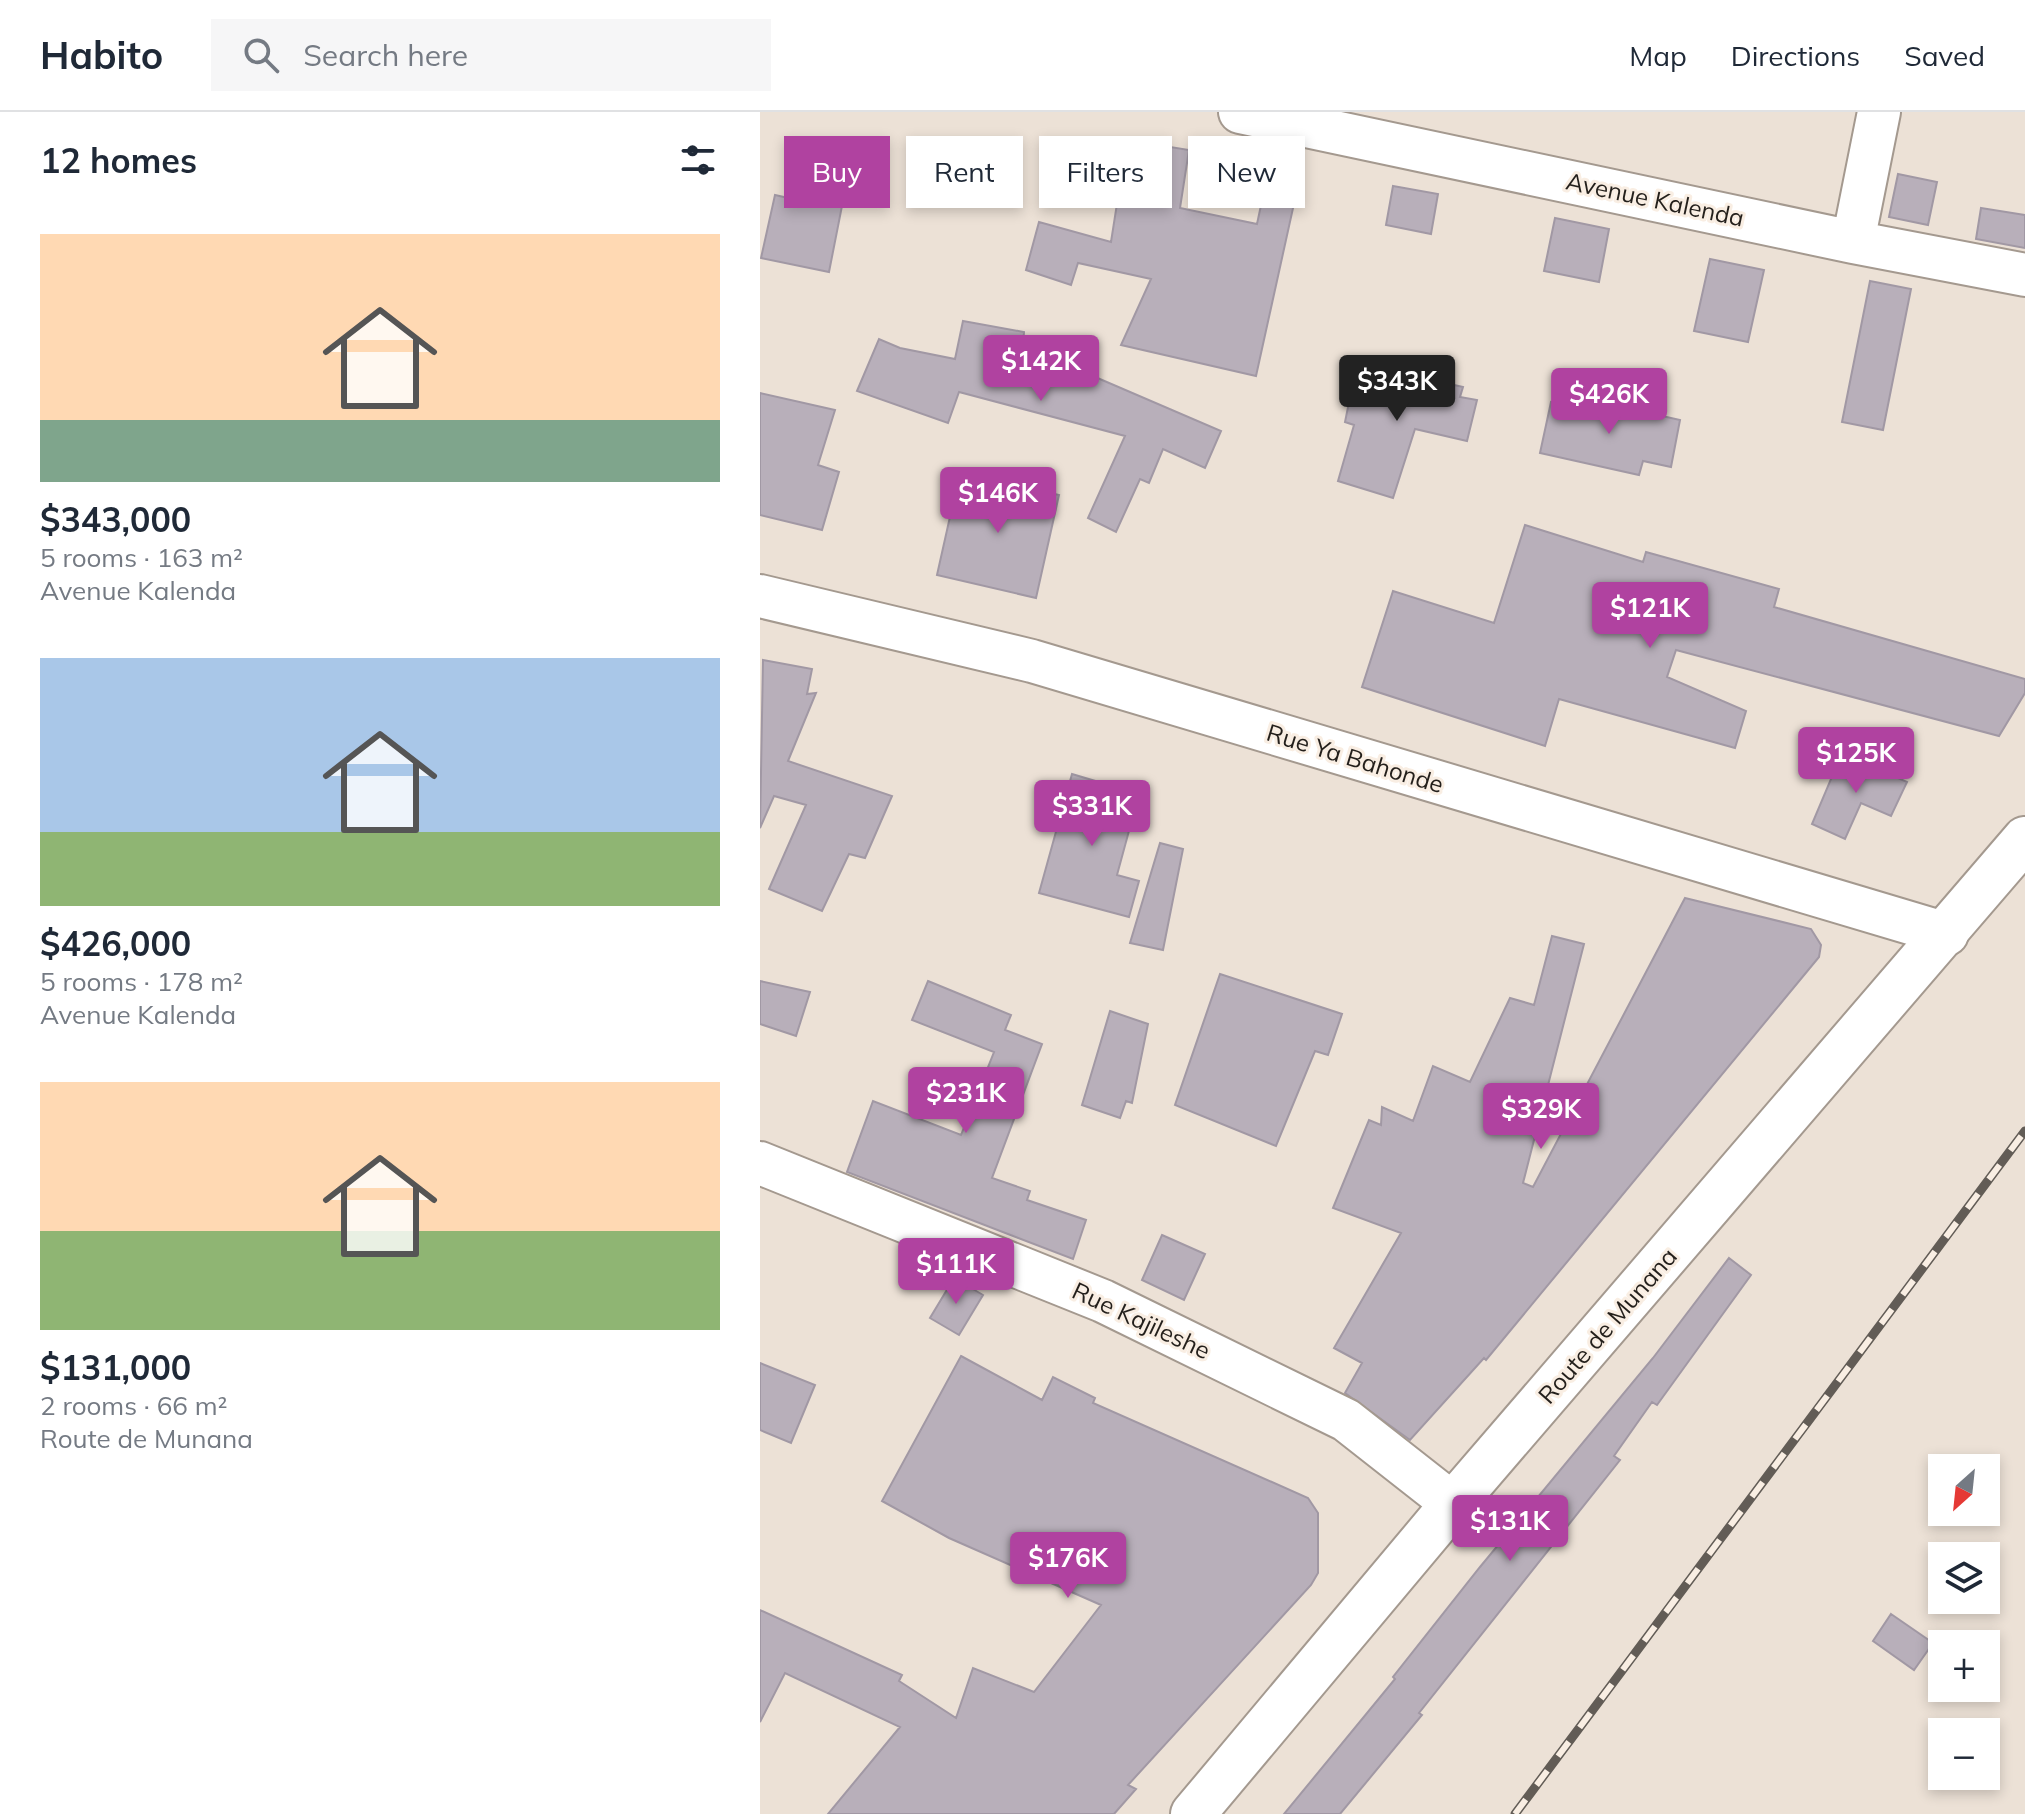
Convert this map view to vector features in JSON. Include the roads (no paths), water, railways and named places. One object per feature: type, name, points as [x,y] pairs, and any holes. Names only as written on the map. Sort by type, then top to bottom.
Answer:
[{"type":"main road","name":"Route de Munana","points":[[1193,1814],[1453,1504],[1947,934],[2025,839]]},
{"type":"street","name":"Avenue Kalenda","points":[[1240,112],[1853,242],[2025,275]]},
{"type":"street","points":[[1853,242],[1879,112]]},
{"type":"street","name":"Rue Ya Bahonde","points":[[760,596],[1032,661],[1947,934]]},
{"type":"street","name":"Rue Kajileshe","points":[[760,1163],[1103,1301],[1346,1420],[1453,1504]]},
{"type":"railway","points":[[1515,1814],[2025,1131]]}]
